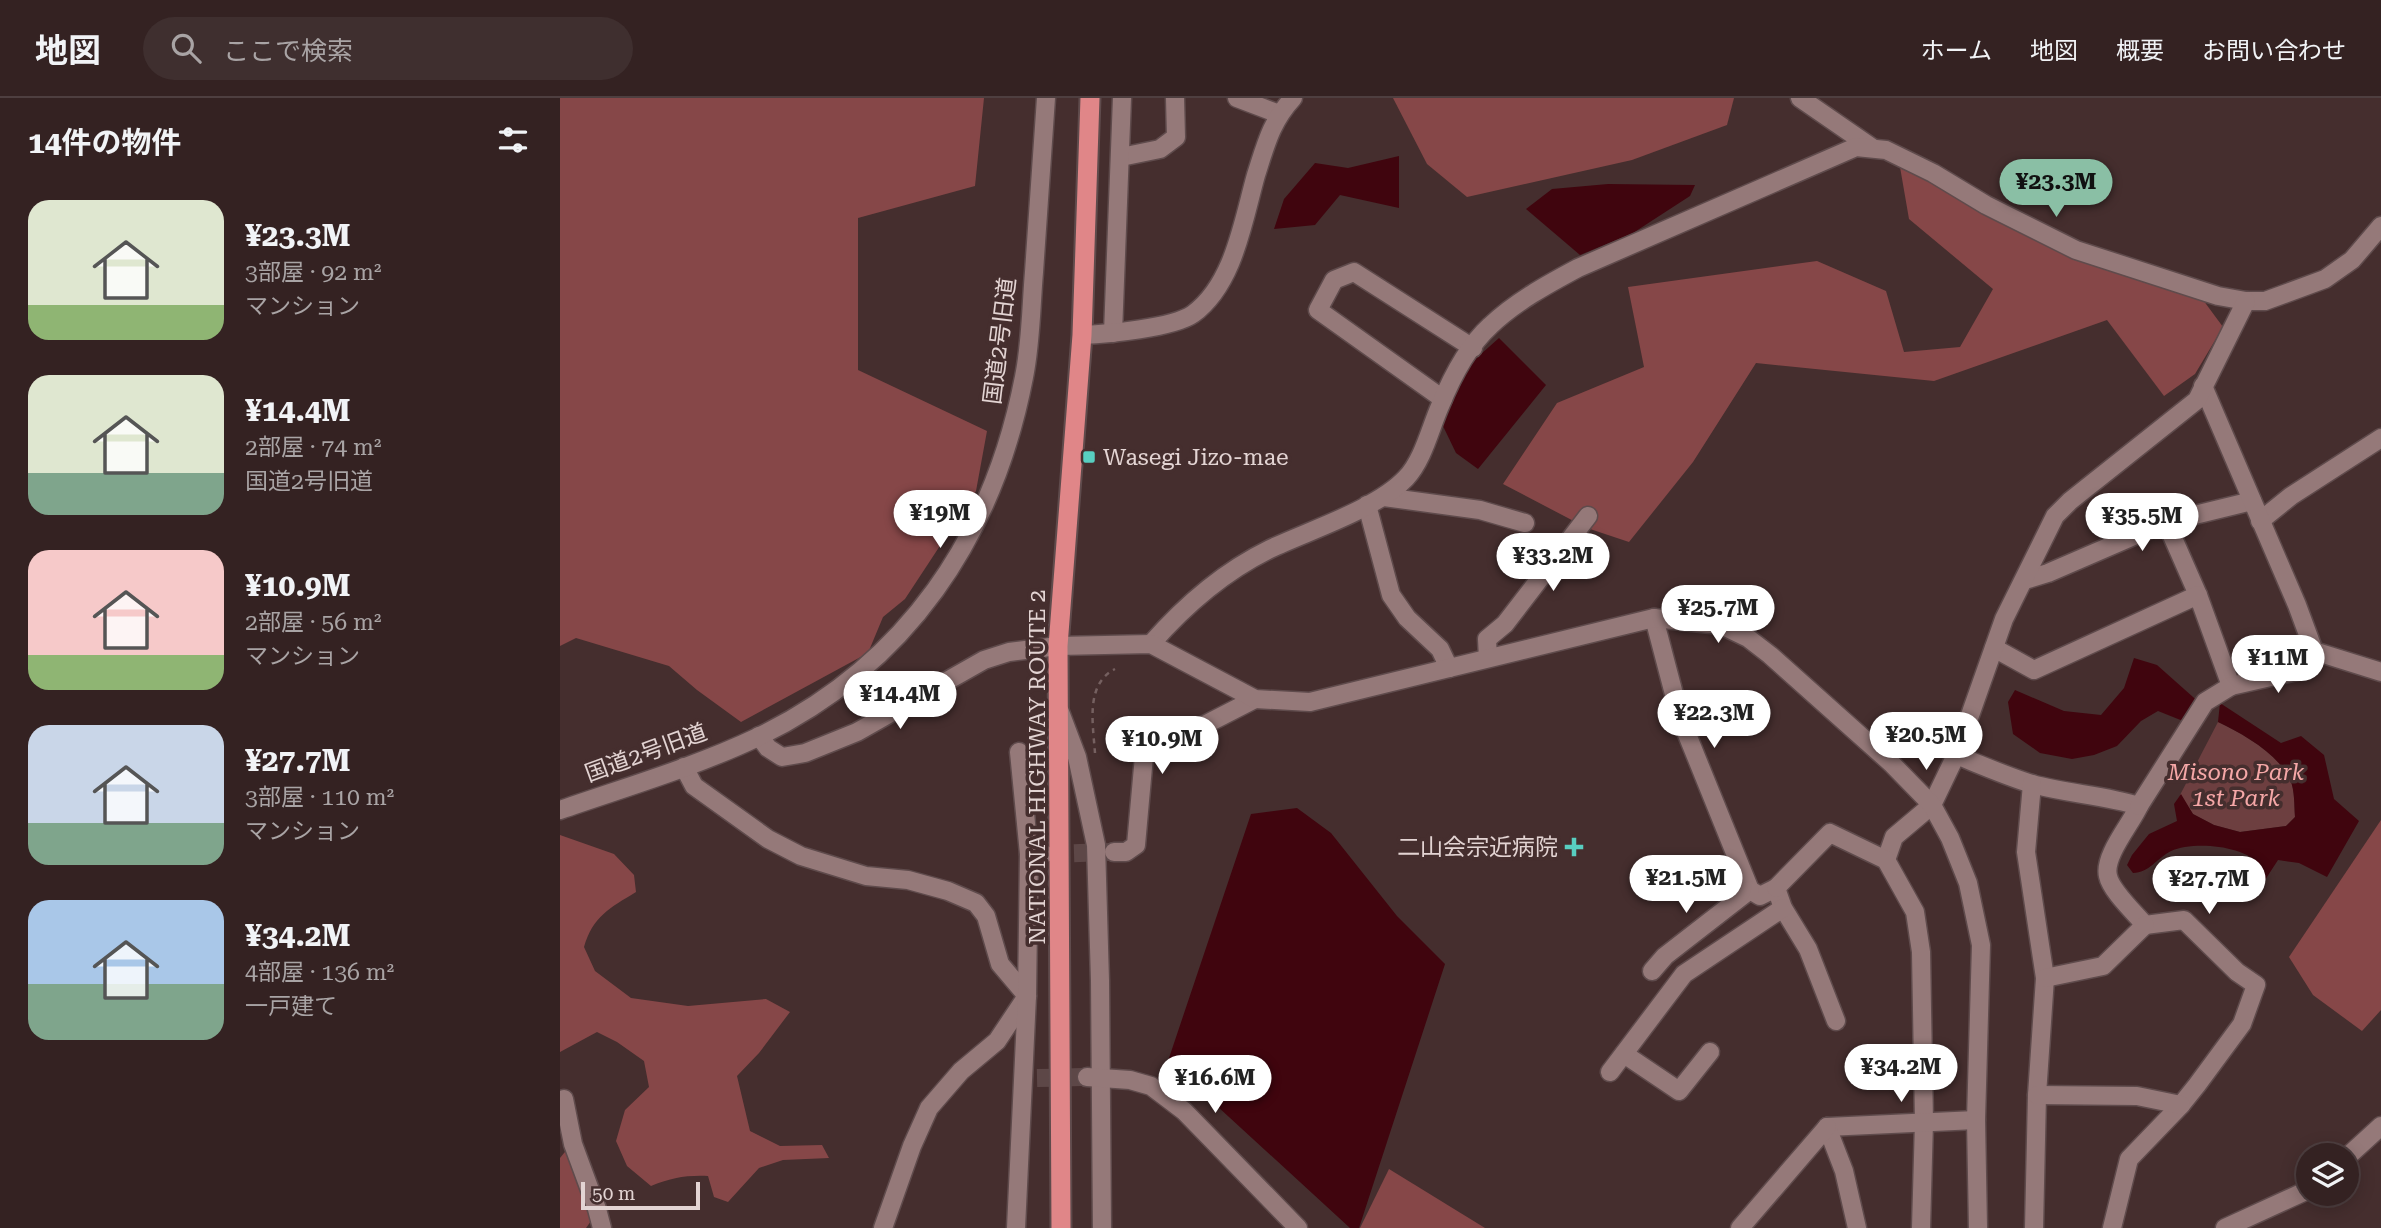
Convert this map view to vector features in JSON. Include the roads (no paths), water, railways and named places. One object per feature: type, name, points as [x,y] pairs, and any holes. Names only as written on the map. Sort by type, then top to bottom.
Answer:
[{"type":"highway","name":"NATIONAL HIGHWAY ROUTE 2","points":[[1061,1228],[1058,646],[1082,335],[1090,98]]},
{"type":"highway","points":[[1061,1146],[1068,1228]]},
{"type":"street","name":"国道2号旧道","points":[[560,810],[759,736],[829,695],[900,636],[958,559],[982,514],[1002,460],[1025,375],[1046,98]]},
{"type":"street","points":[[1113,333],[1122,98]]},
{"type":"street","points":[[1121,157],[1160,149],[1176,136],[1175,98]]},
{"type":"street","points":[[1237,98],[1279,114]]},
{"type":"street","points":[[1082,335],[1113,333],[1191,316],[1214,294],[1227,272],[1266,142],[1279,114],[1293,98]]},
{"type":"street","points":[[1800,98],[1871,147]]},
{"type":"street","points":[[1151,644],[1178,613],[1220,578],[1267,551],[1384,497],[1408,477],[1424,447],[1453,375],[1488,327],[1549,283],[1856,147],[1886,150],[2076,250],[2218,296],[2246,301],[2265,301],[2325,279],[2351,260],[2381,226]]},
{"type":"street","points":[[1443,399],[1318,310],[1334,280],[1354,272],[1473,348]]},
{"type":"street","points":[[1885,860],[1894,837],[1932,805],[1956,755],[2004,620],[2055,516],[2070,500],[2197,400],[2246,301]]},
{"type":"street","points":[[2203,386],[2314,651]]},
{"type":"street","points":[[2260,521],[2291,496],[2381,438]]},
{"type":"street","points":[[1384,497],[1480,510],[1525,523]]},
{"type":"street","points":[[2025,580],[2048,573],[2166,522],[2252,501]]},
{"type":"street","points":[[1367,505],[1391,594],[1407,618],[1440,649],[1449,668]]},
{"type":"street","points":[[1488,659],[1487,639],[1505,624],[1588,516]]},
{"type":"street","points":[[2166,522],[2198,595],[2231,685]]},
{"type":"street","points":[[1994,648],[2034,670],[2198,595]]},
{"type":"street","points":[[759,736],[768,748],[782,757],[805,753],[858,732],[984,660],[1010,652],[1058,646],[1151,644],[1255,699],[1310,702],[1654,618],[1721,625],[1748,638],[1770,655],[1891,763],[1932,805],[1950,838],[1968,883],[1980,945],[1976,1120],[1978,1228]]},
{"type":"street","points":[[1654,618],[1680,717],[1750,890],[1760,895],[1776,888],[1830,833],[1885,860],[1914,912],[1921,952],[1924,1122],[1921,1228]]},
{"type":"street","points":[[2314,651],[2381,672]]},
{"type":"street","points":[[2145,925],[2118,894],[2108,876],[2109,859],[2132,823],[2139,806],[2205,702],[2231,685],[2297,671],[2314,651]]},
{"type":"street","points":[[1114,852],[1126,852],[1136,845],[1144,756],[1255,699]]},
{"type":"street","points":[[1059,709],[1076,758],[1096,845],[1100,981],[1094,1078],[1102,1228]]},
{"type":"street","points":[[1016,1228],[1030,1078],[1027,996],[1036,854],[1019,752]]},
{"type":"street","points":[[1956,755],[2032,784],[2114,798],[2139,806]]},
{"type":"street","points":[[684,766],[694,786],[768,839],[801,856],[866,876],[908,880],[948,891],[976,903],[986,916],[1000,964],[1027,996]]},
{"type":"street","points":[[2032,784],[2026,852],[2045,978],[2037,1095],[2034,1228]]},
{"type":"street","points":[[1776,888],[1783,908],[1808,949],[1836,1021]]},
{"type":"street","points":[[1652,971],[1665,956],[1750,890]]},
{"type":"street","points":[[1611,1072],[1684,974],[1783,908]]},
{"type":"street","points":[[2045,978],[2103,966],[2145,925],[2185,920],[2237,972],[2256,985],[2242,1024],[2181,1105],[2129,1159],[2112,1228]]},
{"type":"street","points":[[883,1228],[912,1146],[929,1108],[961,1071],[997,1041],[1027,996]]},
{"type":"street","points":[[1624,1054],[1679,1091],[1710,1052]]},
{"type":"street","points":[[1094,1078],[1130,1080],[1151,1086],[1194,1121],[1298,1228]]},
{"type":"street","points":[[2037,1095],[2137,1096],[2181,1105]]},
{"type":"street","points":[[564,1099],[573,1144],[602,1228]]},
{"type":"street","points":[[1740,1228],[1827,1127],[1976,1120]]},
{"type":"street","points":[[2359,1146],[2381,1126]]},
{"type":"street","points":[[1827,1127],[1844,1171],[1857,1228]]},
{"type":"street","points":[[2225,1228],[2296,1195]]},
{"type":"tunnel","points":[[1047,854],[1110,852]]},
{"type":"tunnel","points":[[1037,1078],[1087,1077]]},
{"type":"place","name":"Wasegi Jizo-mae","points":[[1089,457]]},
{"type":"place","name":"二山会宗近病院","points":[[1574,847]]},
{"type":"park label","name":"Misono Park 1st Park","points":[[2236,785]]}]
